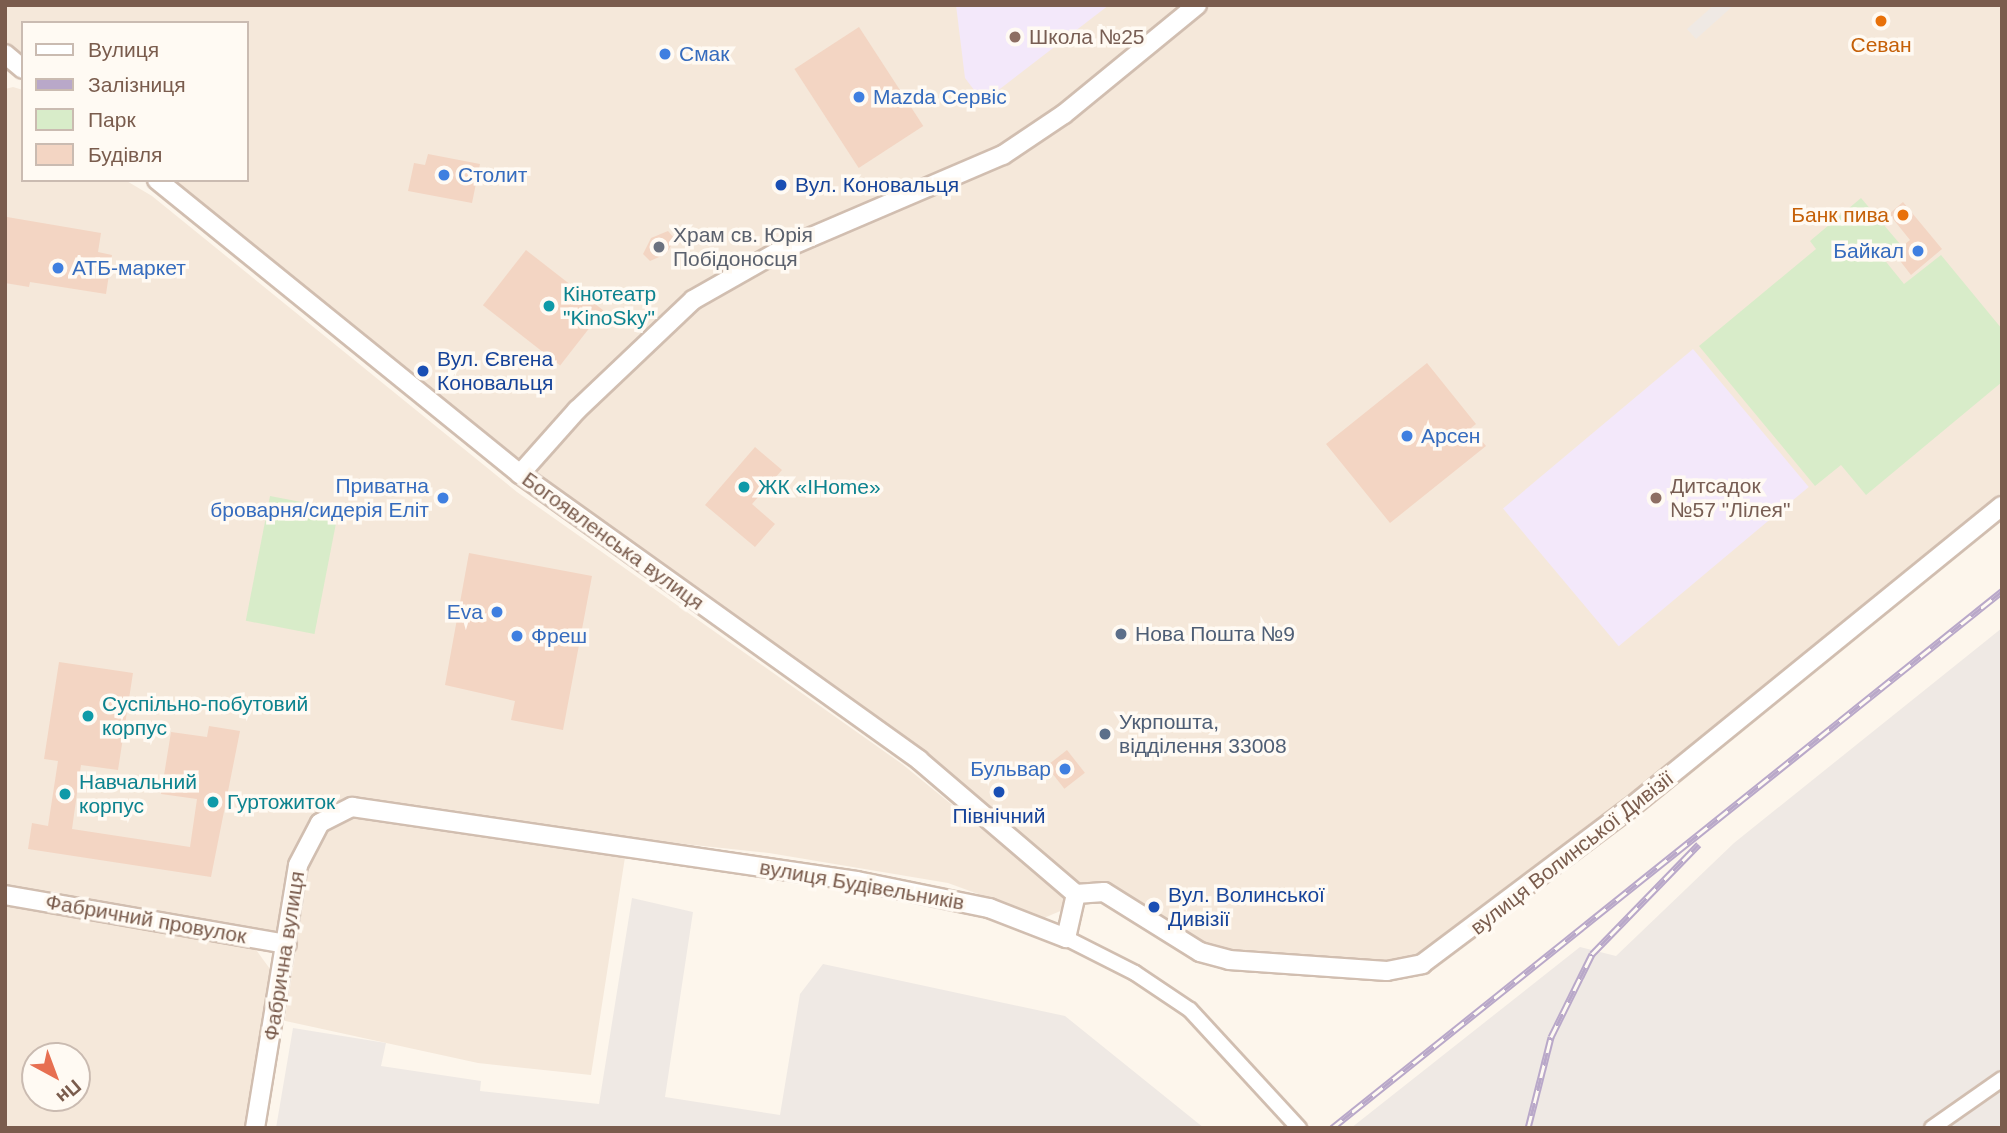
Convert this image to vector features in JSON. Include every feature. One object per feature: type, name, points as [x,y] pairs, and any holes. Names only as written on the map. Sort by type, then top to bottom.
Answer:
[{"type":"street","points":[[520,474],[577,410],[692,300],[781,250],[1003,155],[1064,114],[1197,5]]},
{"type":"street","points":[[5,54],[21,67]]},
{"type":"street","name":"Богоявленська вулиця","points":[[159,182],[520,474],[919,760],[1076,894]]},
{"type":"street","name":"вулиця Волинської Дивізії","points":[[1076,894],[1104,892],[1200,952],[1229,960],[1387,971],[1422,964],[1641,799],[2002,506]]},
{"type":"street","name":"вулиця Будівельників","points":[[352,807],[857,881],[989,908],[1066,938],[1135,973],[1190,1010],[1299,1128]]},
{"type":"street","name":"Фабрична вулиця","points":[[255,1128],[288,944],[298,865],[320,822],[352,807]]},
{"type":"street","points":[[1066,938],[1076,894]]},
{"type":"street","name":"Фабричний провулок","points":[[5,895],[288,944]]},
{"type":"street","points":[[1932,1128],[2002,1079]]},
{"type":"shaded area","points":[[5,5],[2002,5],[2002,506],[1422,964],[1229,960],[1104,892],[1076,894],[1021,845],[654,570],[160,182],[248,182],[248,21],[21,21],[21,67],[5,54]]},
{"type":"shaded area","name":"Школа №25","points":[[956,5],[1109,5],[983,102],[965,78]]},
{"type":"shaded area","points":[[1714,5],[1734,5],[1696,39],[1687,29]]},
{"type":"shaded area","points":[[13,87],[21,89],[21,182],[128,182],[152,196],[517,492],[902,764],[1064,896],[1065,909],[1044,918],[948,883],[769,853],[628,838],[591,1075],[478,1063],[281,1020],[295,937],[5,889],[5,89]]},
{"type":"shaded area","name":"Дитсадок №57 \"Лілея\"","points":[[1693,349],[1809,487],[1619,646],[1503,508]]},
{"type":"shaded area","points":[[2002,628],[2002,1128],[1351,1128],[1580,947],[1616,956],[1734,843]]},
{"type":"shaded area","points":[[632,898],[693,912],[665,1097],[780,1115],[800,994],[823,964],[1065,1016],[1204,1128],[276,1128],[293,1028],[386,1043],[381,1066],[481,1081],[480,1091],[599,1104]]},
{"type":"shaded area","points":[[5,904],[254,947],[270,969],[245,1128],[5,1128]]},
{"type":"green space","points":[[1861,198],[1900,244],[1883,258],[1904,284],[1941,255],[2002,329],[2002,382],[1866,495],[1841,465],[1815,486],[1699,346],[1816,249],[1810,241]]},
{"type":"green space","points":[[270,496],[339,509],[314,634],[246,621]]},
{"type":"building","name":"Mazda Сервіс","points":[[859,27],[923,126],[859,168],[794,69]]},
{"type":"building","name":"Столит","points":[[428,154],[480,164],[472,203],[408,191],[414,163],[425,165]]},
{"type":"building","name":"Байкал","points":[[1903,202],[1942,249],[1911,275],[1894,253],[1910,240],[1889,214]]},
{"type":"building","name":"АТБ-маркет","points":[[7,217],[101,233],[98,252],[112,255],[106,294],[30,282],[29,287],[5,283]]},
{"type":"building","name":"Храм св. Юрія Побідоносця","points":[[668,231],[675,239],[666,254],[650,261],[643,254],[651,238]]},
{"type":"building","points":[[526,250],[603,310],[560,365],[483,305]]},
{"type":"building","name":"Арсен","points":[[1427,363],[1476,424],[1471,428],[1486,446],[1390,523],[1326,444]]},
{"type":"building","name":"ЖК «IHome»","points":[[755,447],[782,470],[752,504],[775,524],[755,547],[705,505]]},
{"type":"building","name":"Фреш","points":[[469,553],[592,576],[563,730],[511,720],[515,701],[445,685]]},
{"type":"building","points":[[59,662],[133,673],[118,770],[81,765],[72,829],[190,847],[197,799],[161,794],[171,732],[207,737],[209,726],[240,731],[211,877],[28,849],[32,823],[48,826],[58,761],[44,759]]},
{"type":"building","name":"Бульвар","points":[[1067,750],[1085,773],[1064,789],[1047,766]]},
{"type":"railway","points":[[1332,1128],[2002,591]]},
{"type":"railway","points":[[1528,1128],[1551,1037],[1592,954],[1699,844]]},
{"type":"place","name":"Севан","points":[[1881,21]]},
{"type":"place","name":"Школа №25","points":[[1015,37]]},
{"type":"place","name":"Смак","points":[[665,54]]},
{"type":"place","name":"Mazda Сервіс","points":[[859,97]]},
{"type":"place","name":"Столит","points":[[444,175]]},
{"type":"place","name":"Вул. Коновальця","points":[[781,185]]},
{"type":"place","name":"Банк пива","points":[[1903,215]]},
{"type":"place","name":"Храм св. Юрія Побідоносця","points":[[659,247]]},
{"type":"place","name":"Байкал","points":[[1918,251]]},
{"type":"place","name":"АТБ-маркет","points":[[58,268]]},
{"type":"place","name":"Кінотеатр \"KinoSky\"","points":[[549,306]]},
{"type":"place","name":"Вул. Євгена Коновальця","points":[[423,371]]},
{"type":"place","name":"Арсен","points":[[1407,436]]},
{"type":"place","name":"ЖК «IHome»","points":[[744,487]]},
{"type":"place","name":"Приватна броварня/сидерія Еліт","points":[[443,498]]},
{"type":"place","name":"Дитсадок №57 \"Лілея\"","points":[[1656,498]]},
{"type":"place","name":"Eva","points":[[497,612]]},
{"type":"place","name":"Нова Пошта №9","points":[[1121,634]]},
{"type":"place","name":"Фреш","points":[[517,636]]},
{"type":"place","name":"Суспільно-побутовий корпус","points":[[88,716]]},
{"type":"place","name":"Укрпошта, відділення 33008","points":[[1105,734]]},
{"type":"place","name":"Бульвар","points":[[1065,769]]},
{"type":"place","name":"Північний","points":[[999,792]]},
{"type":"place","name":"Навчальний корпус","points":[[65,794]]},
{"type":"place","name":"Гуртожиток","points":[[213,802]]},
{"type":"place","name":"Вул. Волинської Дивізії","points":[[1154,907]]}]
